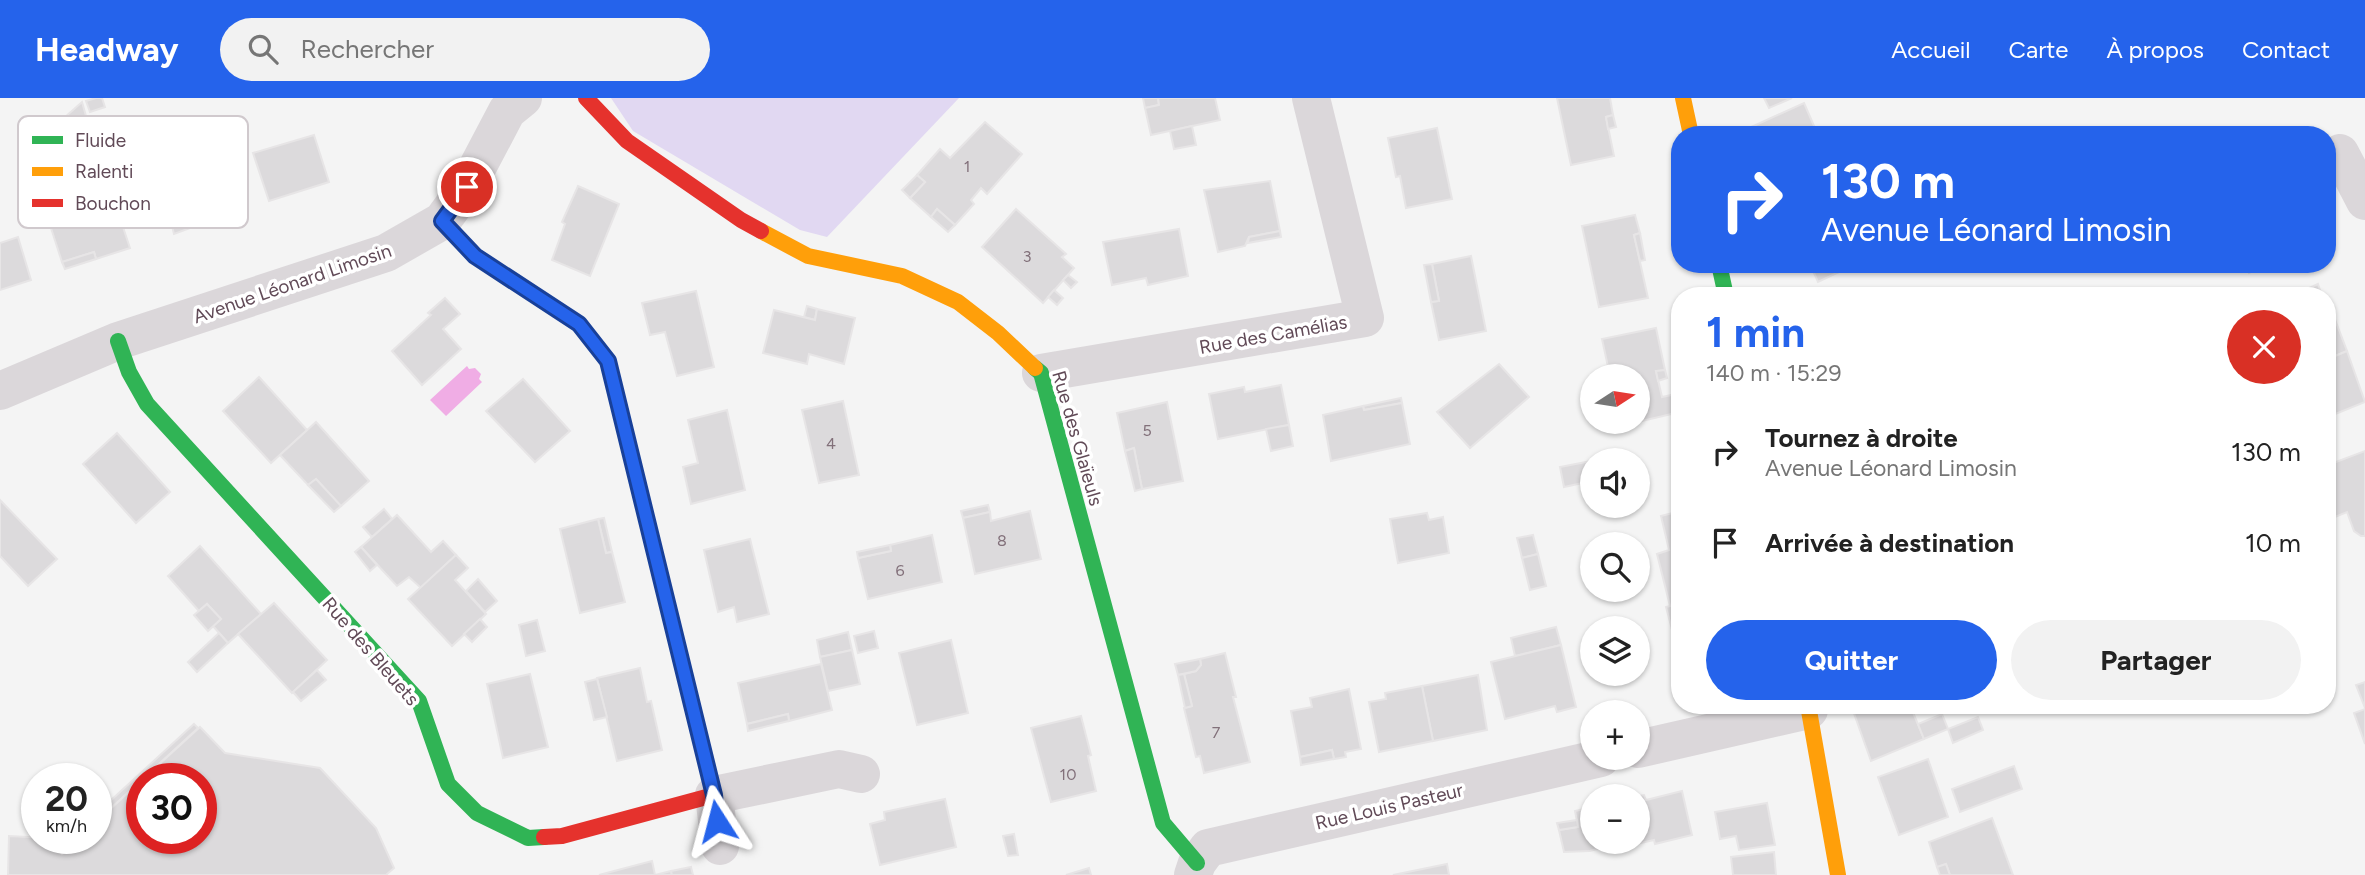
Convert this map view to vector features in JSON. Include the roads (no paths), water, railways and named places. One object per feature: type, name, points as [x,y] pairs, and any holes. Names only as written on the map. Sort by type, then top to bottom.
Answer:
[{"type":"street","name":"Avenue Léonard Limosin","points":[[0,391],[118,341],[386,253],[442,221],[467,187],[507,111],[523,98]]},
{"type":"street","name":"Rue des Glaïeuls","points":[[586,98],[627,141],[741,220],[808,256],[902,276],[958,302],[998,333],[1041,373],[1163,823],[1195,869]]},
{"type":"street","name":"Rue des Camélias","points":[[1041,373],[1365,318],[1311,98]]},
{"type":"street","points":[[1683,98],[1689,126]]},
{"type":"street","points":[[2340,153],[2365,201]]},
{"type":"street","points":[[442,221],[475,256],[579,324],[608,361],[714,795],[720,846]]},
{"type":"street","name":"Rue des Bleuets","points":[[118,341],[129,372],[147,404],[419,701],[448,784],[477,813],[528,838],[562,836],[714,795],[839,769],[861,774]]},
{"type":"street","points":[[1650,746],[1783,714]]},
{"type":"street","points":[[1809,714],[1838,875]]},
{"type":"street","name":"Rue Louis Pasteur","points":[[1195,869],[1208,848],[1580,763]]}]
